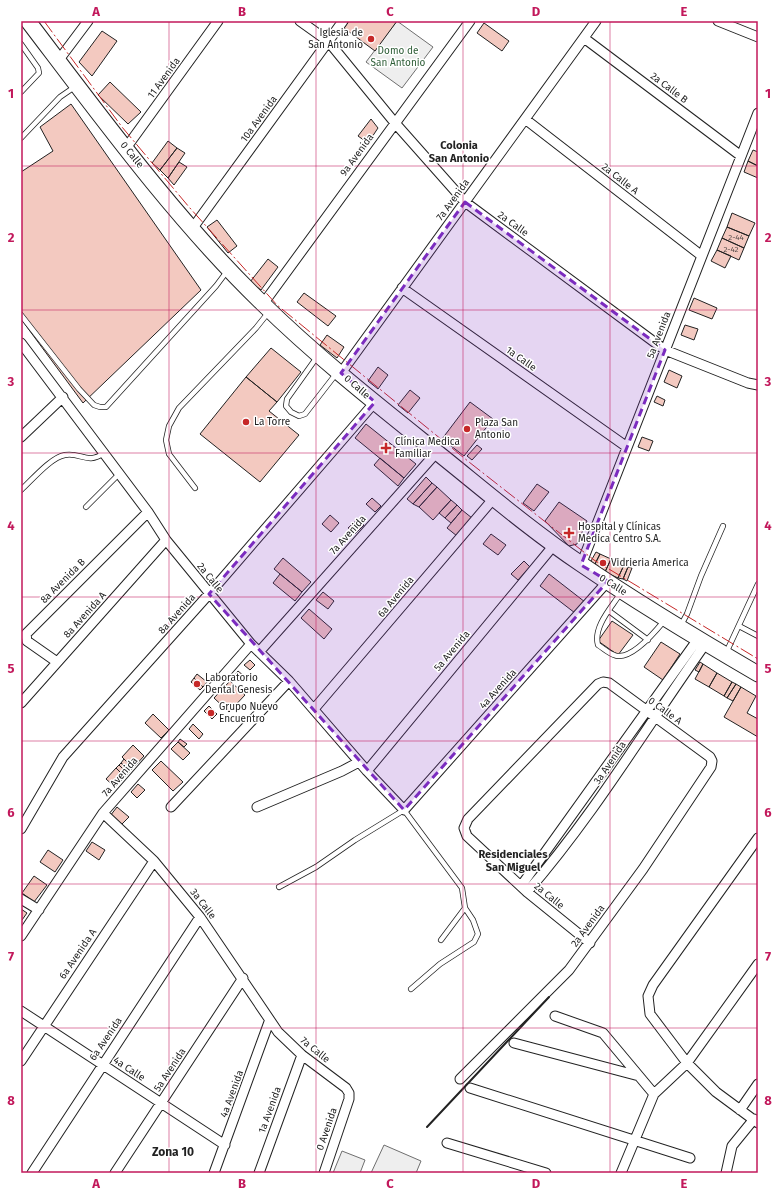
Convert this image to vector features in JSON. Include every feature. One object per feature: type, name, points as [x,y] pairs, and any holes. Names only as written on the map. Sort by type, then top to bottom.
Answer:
[{"type":"main road","name":"0 Calle","points":[[28,21],[126,148],[192,229],[266,307],[375,402],[554,545],[581,564],[702,641],[758,674]]},
{"type":"street","points":[[58,61],[88,21]]},
{"type":"street","name":"11 Avenida","points":[[126,148],[218,21]]},
{"type":"street","name":"2a Calle","points":[[300,21],[328,41],[395,123],[465,202],[665,350],[748,383],[758,385]]},
{"type":"street","name":"10a Avenida","points":[[192,229],[343,21]]},
{"type":"street","name":"9a Avenida","points":[[266,307],[395,123],[470,21]]},
{"type":"street","name":"7a Avenida","points":[[339,372],[465,202],[596,21]]},
{"type":"street","points":[[718,21],[758,37]]},
{"type":"street","name":"2a Calle B","points":[[584,38],[741,156]]},
{"type":"street","name":"5a Avenida","points":[[581,564],[758,114]]},
{"type":"street","name":"2a Calle A","points":[[525,120],[702,256]]},
{"type":"street","name":"1a Calle","points":[[402,288],[627,447]]},
{"type":"street","name":"2a Calle","points":[[21,342],[120,473],[166,540],[209,594],[251,644],[289,681],[367,771],[404,810]]},
{"type":"street","points":[[21,437],[63,397]]},
{"type":"street","name":"8a Avenida","points":[[22,823],[63,757],[209,594],[375,402]]},
{"type":"street","name":"7a Avenida","points":[[259,652],[437,452]]},
{"type":"street","name":"6a Avenida","points":[[314,709],[494,498]]},
{"type":"street","name":"8a Avenida B","points":[[57,662],[27,640],[26,634],[148,512]]},
{"type":"street","name":"8a Avenida A","points":[[21,703],[166,540]]},
{"type":"street","name":"5a Avenida","points":[[367,771],[554,545]]},
{"type":"street","name":"4a Avenida","points":[[404,810],[608,581]]},
{"type":"street","name":"3a Avenida","points":[[524,889],[585,797],[647,711],[702,641]]},
{"type":"street","name":"3a Avenida","points":[[524,889],[552,864],[656,718],[702,641]]},
{"type":"street","name":"7a Avenida","points":[[21,936],[103,813],[251,644]]},
{"type":"street","points":[[171,807],[289,681]]},
{"type":"street","name":"0 Calle A","points":[[464,828],[468,819],[598,684],[603,682],[609,683],[710,757],[712,761],[711,767]]},
{"type":"street","points":[[257,807],[342,771],[359,762]]},
{"type":"street","name":"2a Avenida","points":[[460,1079],[569,970],[643,870],[711,767]]},
{"type":"street","points":[[585,797],[595,804]]},
{"type":"street","name":"3a Calle","points":[[103,813],[154,861],[200,917],[243,978],[269,1022]]},
{"type":"street","name":"2a Calle","points":[[464,828],[467,836],[524,889],[590,943]]},
{"type":"street","points":[[726,1173],[732,1146],[756,1121],[716,1092],[687,1063],[650,1014],[647,1002],[653,985],[758,838]]},
{"type":"street","name":"6a Avenida A","points":[[21,1061],[154,861]]},
{"type":"street","points":[[21,898],[39,910]]},
{"type":"street","name":"6a Avenida","points":[[32,1173],[102,1064],[200,917]]},
{"type":"street","points":[[621,1173],[633,1140],[654,1094],[687,1063],[758,964]]},
{"type":"street","name":"5a Avenida","points":[[115,1173],[243,978]]},
{"type":"street","name":"4a Calle","points":[[21,1011],[225,1145]]},
{"type":"street","points":[[555,1016],[603,1033],[654,1094]]},
{"type":"street","name":"4a Avenida","points":[[214,1173],[269,1022]]},
{"type":"street","name":"7a Calle","points":[[269,1022],[302,1055],[346,1088],[349,1093]]},
{"type":"street","points":[[514,1043],[639,1076]]},
{"type":"street","name":"1a Avenida","points":[[259,1173],[302,1055]]},
{"type":"street","points":[[740,1110],[758,1084]]},
{"type":"street","points":[[470,1088],[690,1158]]},
{"type":"street","name":"0 Avenida","points":[[324,1173],[349,1099],[349,1093]]},
{"type":"street","points":[[447,1143],[543,1173]]},
{"type":"lane","points":[[21,44],[38,68],[39,72],[21,92]]},
{"type":"lane","points":[[21,138],[60,97],[77,85]]},
{"type":"lane","points":[[21,315],[78,389],[94,405],[100,408],[106,407],[216,286],[229,269]]},
{"type":"lane","points":[[195,488],[170,454],[166,440],[169,426],[179,408],[256,328],[266,307]]},
{"type":"lane","points":[[319,354],[287,399],[286,406],[291,412],[299,416],[305,414],[339,372]]},
{"type":"lane","points":[[21,490],[56,458],[65,455],[93,459],[104,452]]},
{"type":"lane","points":[[86,507],[120,473]]},
{"type":"lane","points":[[680,626],[687,614],[701,576],[723,526]]},
{"type":"lane","points":[[725,654],[740,626],[758,584]]},
{"type":"lane","points":[[622,590],[598,632],[598,645],[614,656],[619,656],[637,648],[648,640],[666,618]]},
{"type":"lane","points":[[609,611],[648,640]]},
{"type":"lane","points":[[740,626],[758,636]]},
{"type":"lane","points":[[279,888],[316,867],[355,840],[404,810],[462,888],[465,908],[473,920],[478,934],[474,942],[440,964],[411,989]]},
{"type":"lane","points":[[441,940],[465,908]]},
{"type":"highlighted area","points":[[465,202],[665,350],[581,565],[608,581],[404,810],[209,594],[375,402],[341,373]]},
{"type":"green space","name":"Domo de San Antonio","points":[[397,21],[433,47],[402,88],[366,62]]},
{"type":"green space","points":[[384,1145],[421,1161],[416,1173],[371,1173]]},
{"type":"green space","points":[[342,1151],[365,1160],[360,1173],[333,1173]]},
{"type":"building","name":"Iglesia de San Antonio","points":[[349,21],[397,21],[375,51],[344,28]]},
{"type":"building","points":[[484,23],[509,41],[502,51],[477,33]]},
{"type":"building","points":[[102,31],[117,41],[92,76],[79,62]]},
{"type":"building","points":[[110,82],[141,112],[128,124],[98,95]]},
{"type":"building","points":[[71,104],[201,290],[83,403],[21,319],[21,172],[53,151],[40,127]]},
{"type":"building","points":[[371,119],[378,128],[368,143],[358,136]]},
{"type":"building","points":[[168,141],[177,148],[160,170],[152,163]]},
{"type":"building","points":[[177,148],[185,153],[168,178],[160,170]]},
{"type":"building","points":[[753,150],[758,152],[758,166],[748,161]]},
{"type":"building","points":[[748,161],[758,166],[758,178],[744,172]]},
{"type":"building","points":[[179,162],[187,167],[174,185],[168,178]]},
{"type":"building","points":[[732,213],[755,223],[749,236],[727,227]]},
{"type":"building","points":[[217,220],[237,246],[228,253],[207,227]]},
{"type":"building","points":[[727,227],[749,236],[744,248],[722,238]]},
{"type":"building","points":[[722,238],[744,248],[739,260],[717,250]]},
{"type":"building","points":[[717,250],[731,256],[725,268],[711,261]]},
{"type":"building","points":[[268,259],[278,267],[261,290],[250,282]]},
{"type":"building","points":[[304,293],[336,316],[328,326],[297,302]]},
{"type":"building","points":[[694,298],[717,308],[712,319],[689,310]]},
{"type":"building","points":[[685,325],[698,329],[694,340],[681,335]]},
{"type":"building","points":[[327,335],[344,347],[337,358],[320,345]]},
{"type":"building","points":[[271,348],[301,372],[277,402],[246,377]]},
{"type":"building","points":[[378,367],[388,375],[378,389],[368,381]]},
{"type":"building","points":[[669,370],[682,376],[677,388],[664,382]]},
{"type":"building","name":"La Torre","points":[[246,377],[277,402],[269,411],[299,435],[260,482],[200,434]]},
{"type":"building","points":[[410,390],[420,398],[408,413],[398,405]]},
{"type":"building","points":[[657,396],[665,400],[663,406],[654,402]]},
{"type":"building","name":"Plaza San Antonio","points":[[470,402],[493,419],[464,456],[442,439]]},
{"type":"building","points":[[366,424],[416,464],[404,478],[355,438]]},
{"type":"building","points":[[642,437],[653,441],[649,451],[638,447]]},
{"type":"building","points":[[477,445],[482,449],[472,460],[467,456]]},
{"type":"building","points":[[380,458],[404,478],[398,486],[374,465]]},
{"type":"building","points":[[426,477],[432,483],[413,504],[407,499]]},
{"type":"building","points":[[432,483],[437,487],[419,507],[413,504]]},
{"type":"building","points":[[537,484],[549,492],[534,511],[523,503]]},
{"type":"building","points":[[437,487],[451,500],[433,520],[419,507]]},
{"type":"building","points":[[372,498],[381,506],[375,512],[366,504]]},
{"type":"building","points":[[451,500],[457,505],[445,518],[439,513]]},
{"type":"building","name":"Hospital y Clínicas Medica Centro S.A.","points":[[559,502],[587,521],[577,544],[569,546],[545,521]]},
{"type":"building","points":[[457,505],[462,510],[451,523],[445,518]]},
{"type":"building","points":[[462,510],[472,518],[457,536],[447,528]]},
{"type":"building","points":[[330,515],[339,523],[331,532],[322,524]]},
{"type":"building","points":[[358,519],[364,525],[355,534],[348,528]]},
{"type":"building","points":[[491,534],[506,545],[498,555],[483,544]]},
{"type":"building","points":[[596,552],[600,554],[594,566],[591,561]]},
{"type":"building","name":"Vidrieria America","points":[[600,554],[611,559],[605,572],[594,566]]},
{"type":"building","points":[[283,558],[311,582],[302,592],[274,569]]},
{"type":"building","points":[[611,559],[624,565],[618,578],[605,572]]},
{"type":"building","points":[[524,561],[530,567],[518,580],[511,574]]},
{"type":"building","points":[[624,565],[628,567],[623,579],[618,578]]},
{"type":"building","points":[[628,567],[632,568],[627,581],[623,579]]},
{"type":"building","points":[[280,574],[302,592],[295,601],[273,583]]},
{"type":"building","points":[[549,574],[585,602],[575,613],[540,586]]},
{"type":"building","points":[[323,592],[334,601],[328,609],[316,600]]},
{"type":"building","points":[[309,609],[332,629],[324,639],[301,618]]},
{"type":"building","points":[[612,621],[633,635],[618,655],[598,641]]},
{"type":"building","points":[[661,642],[680,654],[663,680],[644,667]]},
{"type":"building","points":[[250,660],[255,665],[250,670],[244,665]]},
{"type":"building","points":[[700,662],[703,664],[699,672],[695,670]]},
{"type":"building","points":[[703,664],[717,673],[709,687],[695,679]]},
{"type":"building","points":[[238,671],[244,676],[241,680],[235,675]]},
{"type":"building","points":[[717,673],[732,682],[724,696],[709,687]]},
{"type":"building","points":[[197,674],[207,682],[203,687],[194,678]]},
{"type":"building","name":"Laboratorio Dental Genesis","points":[[194,678],[203,687],[200,690],[191,682]]},
{"type":"building","points":[[230,681],[245,695],[229,712],[214,698]]},
{"type":"building","points":[[732,682],[736,684],[727,698],[724,696]]},
{"type":"building","points":[[736,684],[741,687],[733,701],[727,698]]},
{"type":"building","points":[[741,687],[756,696],[747,713],[758,719],[758,737],[724,717]]},
{"type":"building","name":"Grupo Nuevo Encuentro","points":[[209,706],[217,714],[212,719],[204,711]]},
{"type":"building","points":[[153,714],[169,730],[161,738],[145,723]]},
{"type":"building","points":[[193,724],[203,734],[199,739],[189,729]]},
{"type":"building","points":[[180,739],[187,744],[184,747],[178,742]]},
{"type":"building","points":[[178,742],[190,753],[183,760],[171,749]]},
{"type":"building","points":[[133,745],[144,756],[133,768],[122,757]]},
{"type":"building","points":[[124,759],[133,768],[130,771],[121,763]]},
{"type":"building","points":[[161,761],[183,782],[173,791],[152,770]]},
{"type":"building","points":[[121,763],[130,771],[128,774],[119,765]]},
{"type":"building","points":[[119,765],[128,774],[125,777],[116,768]]},
{"type":"building","points":[[116,768],[125,777],[115,787],[106,779]]},
{"type":"building","points":[[138,784],[145,790],[137,798],[131,792]]},
{"type":"building","points":[[117,807],[129,817],[121,825],[110,816]]},
{"type":"building","points":[[92,842],[105,850],[99,860],[86,851]]},
{"type":"building","points":[[48,850],[63,860],[55,872],[40,862]]},
{"type":"building","points":[[34,876],[47,885],[34,902],[22,893]]},
{"type":"building","points":[[21,909],[27,913],[22,920],[21,920]]},
{"type":"wall","points":[[427,1127],[549,997]]},
{"type":"power","points":[[44,21],[122,127],[189,207],[277,305],[469,462],[594,560],[758,659]]},
{"type":"place","name":"Iglesia de San Antonio","points":[[371,39]]},
{"type":"place","name":"La Torre","points":[[246,422]]},
{"type":"place","name":"Plaza San Antonio","points":[[467,429]]},
{"type":"place","name":"Clínica Medica Familiar","points":[[386,448]]},
{"type":"place","name":"Hospital y Clínicas Medica Centro S.A.","points":[[569,533]]},
{"type":"place","name":"Vidrieria America","points":[[603,563]]},
{"type":"place","name":"Laboratorio Dental Genesis","points":[[197,684]]},
{"type":"place","name":"Grupo Nuevo Encuentro","points":[[211,713]]},
{"type":"district","name":"Colonia San Antonio","points":[[459,151]]},
{"type":"district","name":"Residenciales San Miguel","points":[[513,860]]},
{"type":"district","name":"Zona 10","points":[[173,1152]]}]
